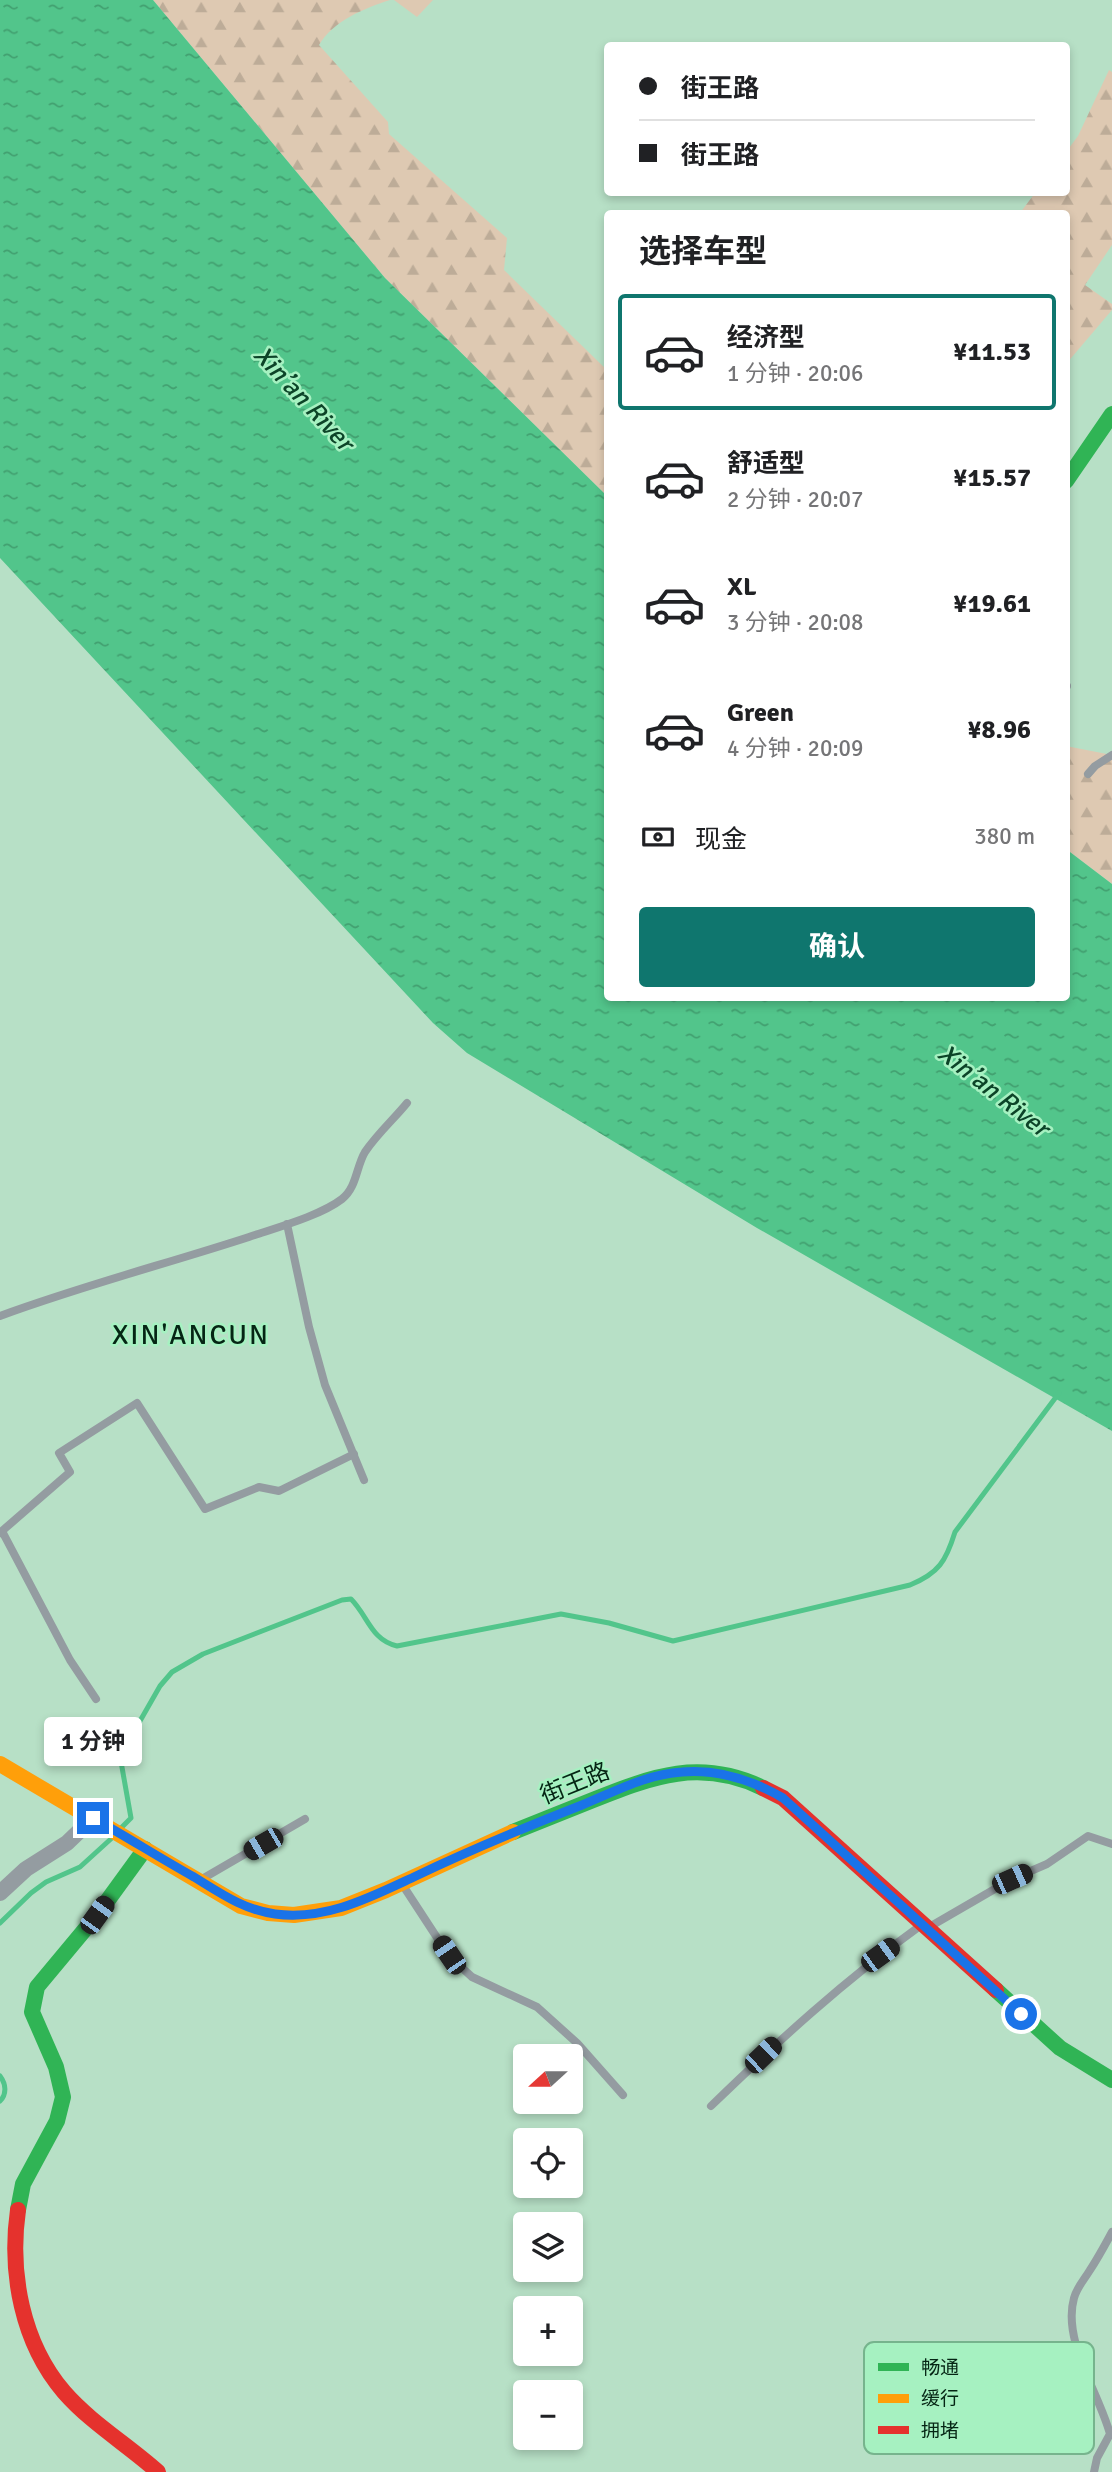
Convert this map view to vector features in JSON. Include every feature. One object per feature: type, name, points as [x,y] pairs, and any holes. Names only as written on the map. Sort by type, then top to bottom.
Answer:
[{"type":"main road","points":[[1070,475],[1112,414]]},
{"type":"main road","name":"街王路","points":[[0,1764],[241,1906],[292,1916],[329,1912],[372,1896],[481,1845],[645,1779],[698,1771],[734,1776],[783,1798],[1060,2048],[1111,2079]]},
{"type":"main road","points":[[141,1846],[97,1915],[37,1987],[32,2012],[56,2067],[63,2097],[57,2121],[20,2194],[14,2265],[21,2305],[32,2338],[57,2383],[74,2402],[158,2472]]},
{"type":"street","points":[[0,1893],[26,1869],[97,1820]]},
{"type":"lane","points":[[1088,774],[1112,755]]},
{"type":"lane","points":[[0,1316],[287,1224],[333,1205],[353,1186],[365,1153],[407,1103]]},
{"type":"lane","points":[[287,1224],[309,1327],[325,1385],[364,1480]]},
{"type":"lane","points":[[96,1699],[70,1660],[1,1532],[69,1472],[59,1453],[137,1403],[205,1509],[259,1487],[279,1491],[354,1454]]},
{"type":"lane","points":[[199,1881],[305,1819]]},
{"type":"lane","points":[[711,2106],[780,2038],[880,1955],[924,1926],[1012,1879],[1047,1864],[1088,1836],[1112,1844]]},
{"type":"lane","points":[[401,1883],[449,1955],[472,1977],[537,2007],[577,2043],[624,2095]]},
{"type":"lane","points":[[1075,2342],[1072,2309],[1080,2282],[1112,2232]]},
{"type":"lane","points":[[1094,2389],[1110,2434],[1097,2458],[1094,2472]]},
{"type":"green space","points":[[153,0],[390,0],[360,11],[341,22],[319,45],[388,122],[389,134],[507,238],[504,270],[604,367],[604,493],[385,278]]},
{"type":"green space","points":[[394,0],[433,0],[417,17]]},
{"type":"green space","points":[[1109,70],[1112,72],[1112,245],[1085,285],[1112,304],[1112,310],[1070,359],[1070,210],[1022,210],[1033,196],[1070,196],[1070,147],[1078,136]]},
{"type":"green space","points":[[1070,747],[1112,755],[1112,884],[1070,852]]},
{"type":"water","name":"Xin’an River","points":[[0,0],[153,0],[385,278],[604,493],[604,1001],[1070,1001],[1070,852],[1112,884],[1112,1431],[757,1228],[467,1053],[433,1023],[0,558]]},
{"type":"waterway","points":[[122,1827],[131,1818],[120,1756],[160,1686],[172,1672],[203,1654],[342,1600],[351,1599],[381,1639],[397,1646],[561,1614],[609,1623],[673,1641],[910,1585],[928,1576],[940,1565],[955,1532],[1059,1393]]},
{"type":"waterway","points":[[0,1923],[31,1893],[46,1882],[80,1867],[113,1837]]},
{"type":"waterway","points":[[0,2076],[5,2089],[0,2101]]},
{"type":"traffic: fast","points":[[1070,475],[1112,414]]},
{"type":"traffic: fast","points":[[513,1832],[615,1791],[677,1774],[719,1774],[763,1788]]},
{"type":"traffic: fast","points":[[18,2210],[23,2184],[57,2121],[63,2097],[56,2067],[32,2012],[37,1987],[97,1915],[145,1849]]},
{"type":"traffic: fast","points":[[996,1990],[1060,2048],[1112,2080]]},
{"type":"traffic: slow","points":[[0,1764],[241,1906],[268,1913],[294,1915],[341,1908],[513,1832]]},
{"type":"traffic: jam","points":[[763,1788],[783,1798],[996,1990]]},
{"type":"traffic: jam","points":[[18,2210],[15,2258],[18,2282],[22,2306],[38,2352],[64,2392],[98,2424],[158,2472]]},
{"type":"district","name":"XIN'ANCUN","points":[[191,1334]]},
{"type":"route","points":[[93,1818],[241,1906],[275,1914],[309,1915],[329,1912],[372,1896],[481,1845],[645,1779],[662,1774],[698,1771],[734,1776],[783,1798],[1021,2014]]}]
